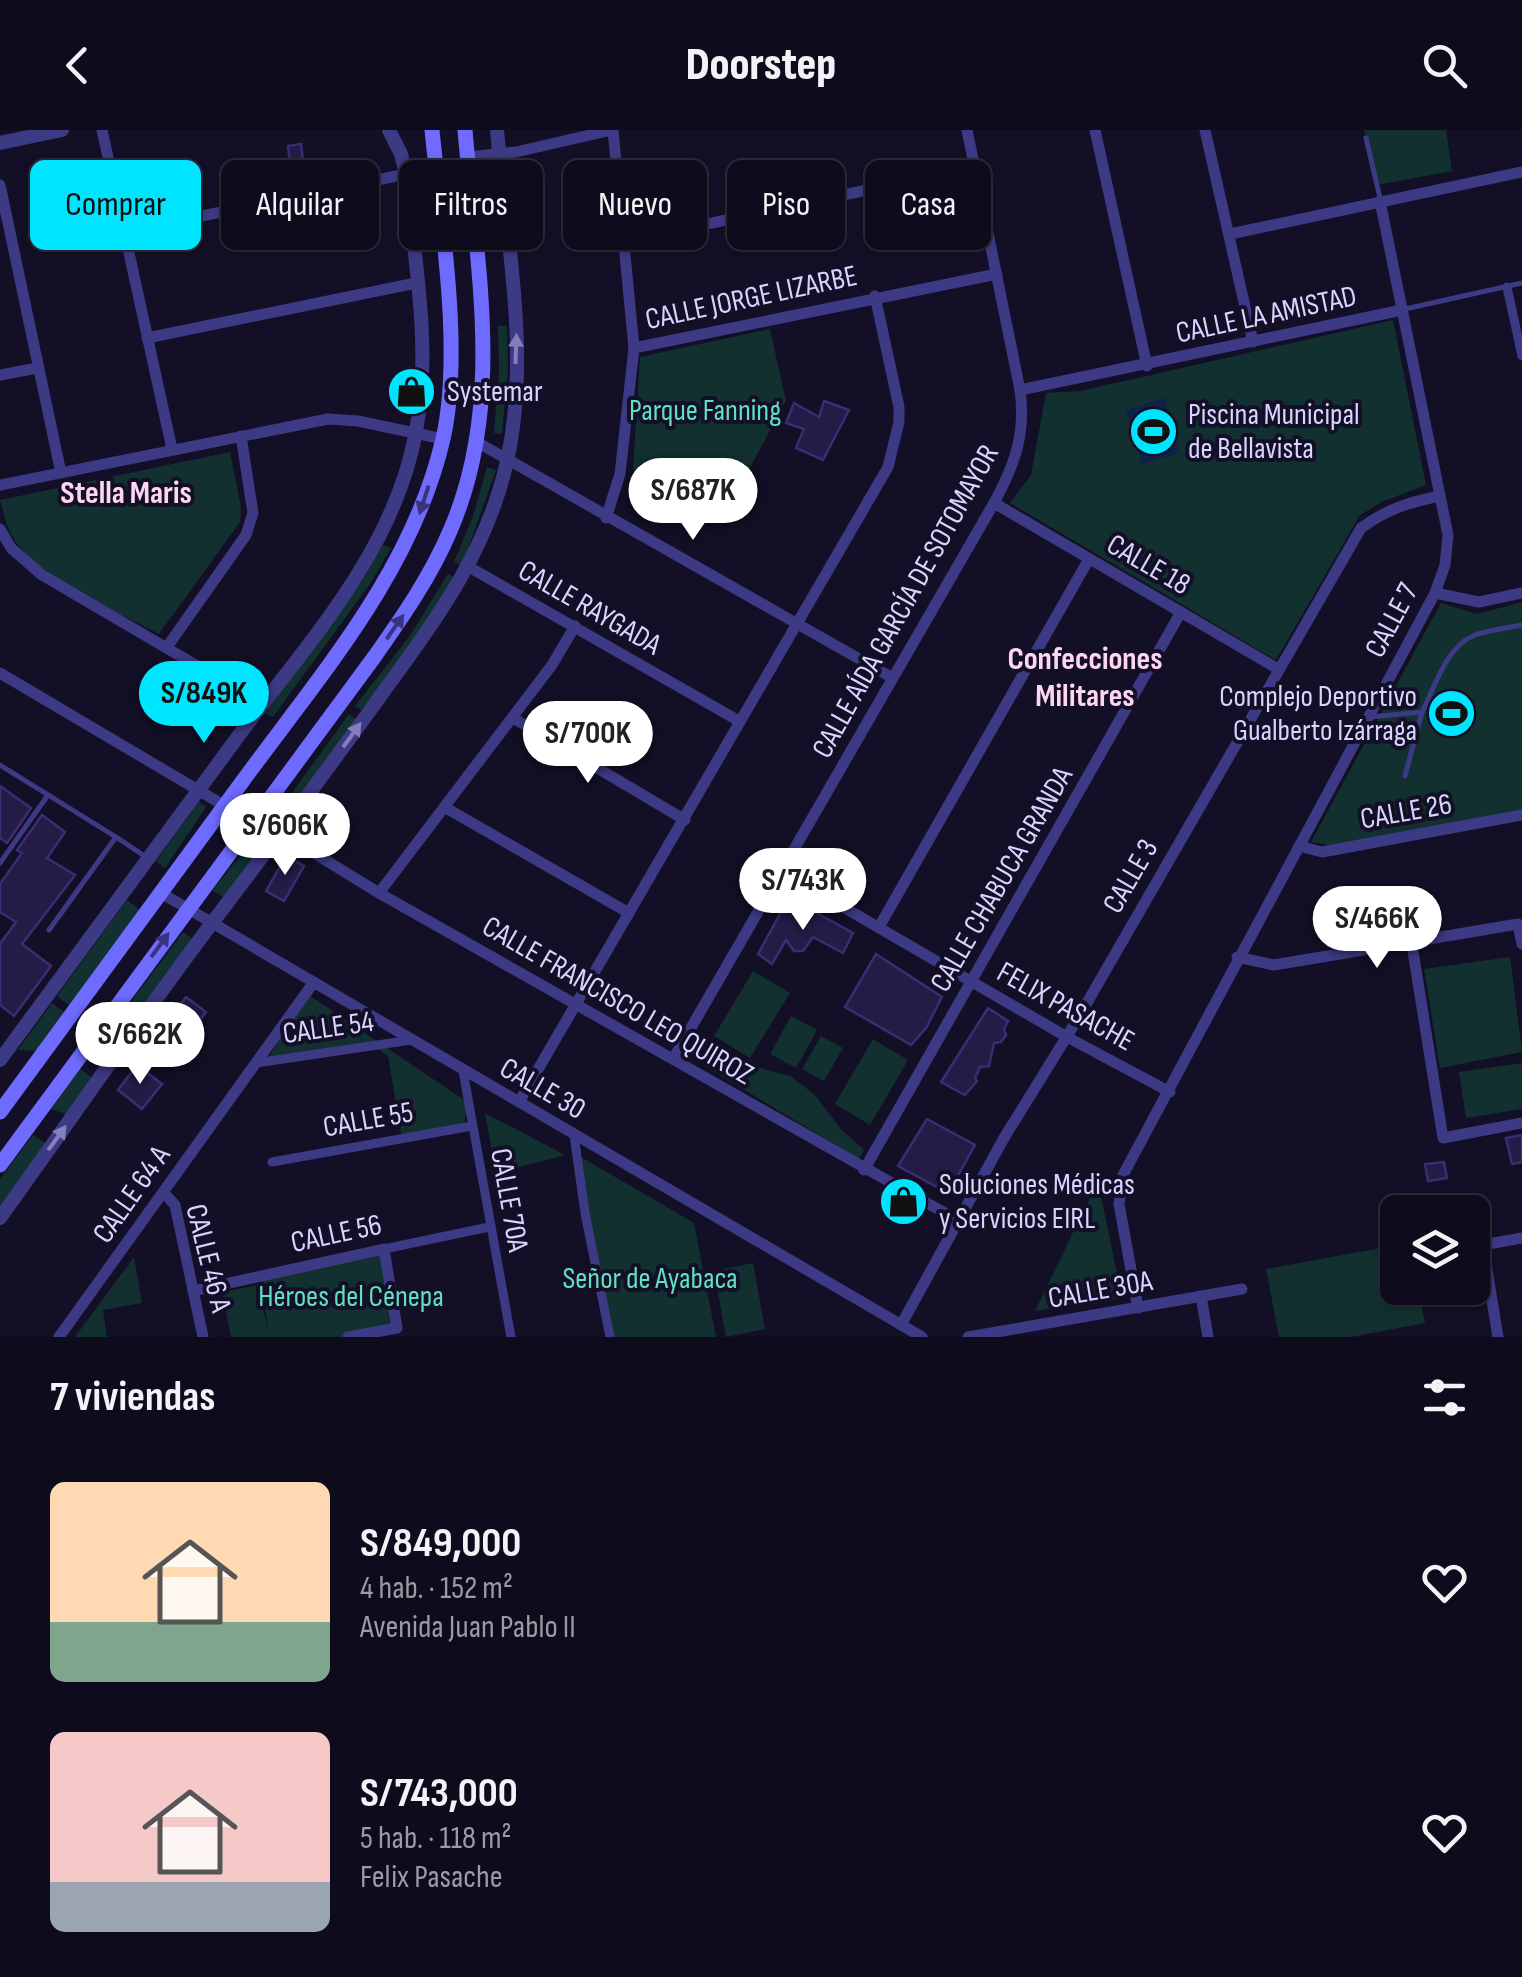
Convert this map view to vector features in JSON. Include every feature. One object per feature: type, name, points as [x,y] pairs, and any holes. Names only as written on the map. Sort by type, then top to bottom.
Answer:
[{"type":"main road","points":[[432,130],[435,160]]},
{"type":"main road","points":[[466,130],[468,160]]},
{"type":"main road","points":[[0,1112],[348,637],[409,540],[424,505],[443,439],[450,377],[443,250]]},
{"type":"main road","points":[[0,1166],[375,656],[410,606],[450,531],[477,442],[484,377],[476,250]]},
{"type":"main road","points":[[348,637],[375,656]]},
{"type":"street","points":[[0,143],[62,130]]},
{"type":"street","points":[[102,130],[108,160]]},
{"type":"street","points":[[390,130],[402,160]]},
{"type":"street","points":[[0,1218],[282,833],[469,568],[508,460],[514,396],[516,324],[497,130]]},
{"type":"street","points":[[468,157],[613,130],[616,160]]},
{"type":"street","name":"CALLE AÍDA GARCÍA DE SOTOMAYOR","points":[[967,130],[973,160]]},
{"type":"street","points":[[1095,130],[1147,366]]},
{"type":"street","points":[[1206,130],[1253,342]]},
{"type":"street","points":[[1230,234],[1522,172]]},
{"type":"street","points":[[201,216],[399,175]]},
{"type":"street","points":[[0,185],[61,473]]},
{"type":"street","points":[[707,224],[865,190]]},
{"type":"street","name":"CALLE 7","points":[[1138,1308],[1119,1204],[1123,1175],[1435,593],[1449,550],[1380,200]]},
{"type":"street","name":"CALLE AÍDA GARCÍA DE SOTOMAYOR","points":[[672,1059],[994,503],[1021,442],[1020,390],[991,249]]},
{"type":"street","points":[[128,250],[172,449]]},
{"type":"street","points":[[0,1060],[332,614],[374,550],[416,433],[422,362],[413,250]]},
{"type":"street","points":[[606,518],[620,474],[634,348],[624,250]]},
{"type":"street","points":[[0,260],[15,257]]},
{"type":"street","name":"CALLE JORGE LIZARBE","points":[[634,348],[996,274]]},
{"type":"street","points":[[147,338],[416,283]]},
{"type":"street","points":[[1507,287],[1522,356]]},
{"type":"street","points":[[519,1102],[888,467],[899,407],[875,296]]},
{"type":"street","name":"CALLE LA AMISTAD","points":[[1020,390],[1402,310]]},
{"type":"street","points":[[0,375],[36,368]]},
{"type":"street","points":[[0,485],[328,419],[358,421],[443,439]]},
{"type":"street","points":[[167,647],[246,535],[253,513],[241,436]]},
{"type":"street","points":[[477,442],[891,677]]},
{"type":"street","name":"CALLE 3","points":[[901,1325],[1004,1138],[1067,1037],[1361,528],[1406,502],[1440,496]]},
{"type":"street","name":"CALLE 18","points":[[994,503],[1278,669]]},
{"type":"street","points":[[0,529],[11,548],[42,575],[262,704]]},
{"type":"street","points":[[879,927],[1089,558]]},
{"type":"street","name":"CALLE RAYGADA","points":[[469,568],[739,721]]},
{"type":"street","points":[[1435,593],[1479,602],[1522,593]]},
{"type":"street","name":"CALLE CHABUCA GRANDA","points":[[864,1170],[1181,612]]},
{"type":"street","points":[[379,893],[552,666],[575,626]]},
{"type":"street","points":[[0,673],[224,806]]},
{"type":"street","points":[[513,718],[685,820]]},
{"type":"street","points":[[446,808],[629,913]]},
{"type":"street","name":"CALLE 26","points":[[1299,846],[1322,852],[1522,816]]},
{"type":"street","name":"CALLE FRANCISCO LEO QUIROZ","points":[[255,817],[379,893],[959,1222]]},
{"type":"street","name":"FELIX PASACHE","points":[[782,872],[1170,1092]]},
{"type":"street","name":"CALLE 30","points":[[161,893],[901,1325]]},
{"type":"street","points":[[1237,957],[1274,965],[1518,924],[1522,944]]},
{"type":"street","points":[[1412,944],[1443,1138],[1522,1123]]},
{"type":"street","name":"CALLE 64 A","points":[[59,1337],[314,982]]},
{"type":"street","name":"CALLE 54","points":[[253,1064],[410,1040]]},
{"type":"street","name":"CALLE 70A","points":[[463,1071],[511,1337]]},
{"type":"street","name":"CALLE 55","points":[[272,1162],[472,1126]]},
{"type":"street","points":[[574,1134],[610,1337]]},
{"type":"street","name":"CALLE 46 A","points":[[164,1192],[176,1205],[203,1337]]},
{"type":"street","name":"CALLE 56","points":[[193,1290],[489,1226]]},
{"type":"street","points":[[1490,1244],[1522,1238]]},
{"type":"street","points":[[348,1337],[401,1332],[384,1248]]},
{"type":"street","name":"CALLE 30A","points":[[968,1337],[1242,1289]]},
{"type":"street","points":[[1201,1296],[1208,1337]]},
{"type":"street","points":[[1490,1301],[1498,1337]]},
{"type":"street","points":[[901,1325],[922,1337]]},
{"type":"lane","name":"CALLE 7","points":[[1366,138],[1380,200]]},
{"type":"lane","name":"CALLE LA AMISTAD","points":[[1402,310],[1522,284]]},
{"type":"lane","points":[[1406,776],[1422,712],[1452,653],[1474,635],[1522,625]]},
{"type":"lane","points":[[1367,718],[1422,712]]},
{"type":"lane","points":[[0,764],[148,858]]},
{"type":"lane","points":[[0,864],[48,794]]},
{"type":"lane","points":[[49,930],[116,837]]},
{"type":"green space","points":[[1364,130],[1446,130],[1452,171],[1377,185]]},
{"type":"green space","points":[[1393,320],[1426,485],[1360,515],[1276,660],[1010,503],[1031,475],[1046,393],[1080,391]]},
{"type":"green space","points":[[498,326],[507,326],[508,371],[502,434],[494,433]]},
{"type":"green space","name":"Parque Fanning","points":[[770,329],[786,401],[723,518],[633,470],[640,357]]},
{"type":"green space","points":[[230,452],[241,507],[240,522],[159,634],[76,590],[35,562],[9,530],[0,500]]},
{"type":"green space","points":[[487,467],[496,470],[462,566],[454,562]]},
{"type":"green space","points":[[383,545],[391,548],[370,584],[273,717],[265,713],[363,580]]},
{"type":"green space","points":[[448,574],[456,578],[364,712],[355,706],[409,637]]},
{"type":"green space","name":"Complejo Deportivo Gualberto Izárraga","points":[[1522,602],[1522,812],[1342,847],[1311,842],[1441,603],[1477,614]]},
{"type":"green space","points":[[349,714],[358,721],[284,820],[276,815]]},
{"type":"green space","points":[[199,802],[206,807],[165,868],[156,861]]},
{"type":"green space","points":[[261,831],[272,838],[226,899],[212,890]]},
{"type":"green space","points":[[127,900],[140,910],[70,1006],[57,996]]},
{"type":"green space","points":[[183,932],[195,941],[120,1043],[107,1034]]},
{"type":"green space","points":[[1510,957],[1522,1052],[1440,1068],[1424,969]]},
{"type":"green space","points":[[753,971],[790,993],[750,1058],[714,1036]]},
{"type":"green space","points":[[306,993],[467,1102],[464,1128],[402,1138],[388,1056],[374,1046],[267,1061]]},
{"type":"green space","points":[[52,1003],[65,1013],[37,1051],[18,1050]]},
{"type":"green space","points":[[791,1016],[817,1030],[796,1068],[770,1054]]},
{"type":"green space","points":[[821,1036],[843,1048],[824,1081],[802,1069]]},
{"type":"green space","points":[[873,1039],[908,1060],[870,1125],[835,1104]]},
{"type":"green space","points":[[718,1045],[749,1065],[790,1076],[814,1094],[841,1129],[864,1150],[859,1159],[703,1065]]},
{"type":"green space","points":[[1522,1063],[1522,1109],[1466,1118],[1459,1072]]},
{"type":"green space","points":[[80,1069],[94,1079],[68,1115],[51,1109]]},
{"type":"green space","points":[[485,1113],[565,1155],[496,1173]]},
{"type":"green space","points":[[33,1135],[47,1144],[0,1208],[0,1179]]},
{"type":"green space","name":"Señor de Ayabaca","points":[[576,1154],[694,1223],[716,1337],[606,1337]]},
{"type":"green space","points":[[1098,1181],[1122,1298],[1035,1311]]},
{"type":"green space","points":[[1380,1248],[1380,1305],[1421,1305],[1425,1323],[1351,1337],[1279,1337],[1266,1269]]},
{"type":"green space","name":"Héroes del Cénepa","points":[[384,1249],[397,1328],[348,1337],[231,1337],[222,1292],[258,1285],[268,1331],[261,1274]]},
{"type":"green space","points":[[134,1257],[142,1303],[103,1310],[107,1337],[75,1337]]},
{"type":"green space","points":[[753,1263],[765,1329],[726,1337],[714,1271]]},
{"type":"water","name":"Piscina Municipal de Bellavista","points":[[1164,398],[1180,453],[1142,464],[1126,410]]},
{"type":"building","points":[[301,144],[303,160],[290,160],[288,146]]},
{"type":"building","points":[[824,401],[849,410],[823,460],[796,448],[804,429],[786,423],[794,403],[819,417]]},
{"type":"building","points":[[0,786],[31,808],[7,843],[0,838]]},
{"type":"building","points":[[42,815],[65,832],[47,858],[75,875],[22,944],[51,966],[14,1016],[0,1005],[0,944],[16,922],[0,912],[0,884],[22,853],[17,850]]},
{"type":"building","points":[[286,856],[304,866],[284,901],[266,891]]},
{"type":"building","points":[[806,907],[853,933],[843,953],[813,937],[803,951],[794,951],[786,940],[772,964],[758,954],[780,914]]},
{"type":"building","points":[[876,954],[942,997],[926,1028],[911,1045],[845,1007]]},
{"type":"building","points":[[186,997],[206,1012],[196,1025],[176,1010]]},
{"type":"building","points":[[988,1008],[1008,1021],[1006,1035],[1001,1042],[994,1043],[989,1066],[980,1067],[977,1081],[965,1095],[941,1082]]},
{"type":"building","points":[[137,1065],[162,1084],[142,1109],[118,1090]]},
{"type":"building","points":[[927,1119],[975,1145],[948,1193],[898,1166]]},
{"type":"building","points":[[1522,1135],[1522,1162],[1512,1164],[1506,1138]]},
{"type":"building","points":[[1444,1162],[1447,1178],[1428,1181],[1425,1164]]},
{"type":"place","name":"Systemar","points":[[412,391]]},
{"type":"place","name":"Piscina Municipal de Bellavista","points":[[1153,431]]},
{"type":"place","name":"Complejo Deportivo Gualberto Izárraga","points":[[1452,713]]},
{"type":"place","name":"Soluciones Médicas y Servicios EIRL","points":[[904,1201]]},
{"type":"district","name":"Stella Maris","points":[[126,492]]},
{"type":"district","name":"Confecciones Militares","points":[[1085,676]]}]
